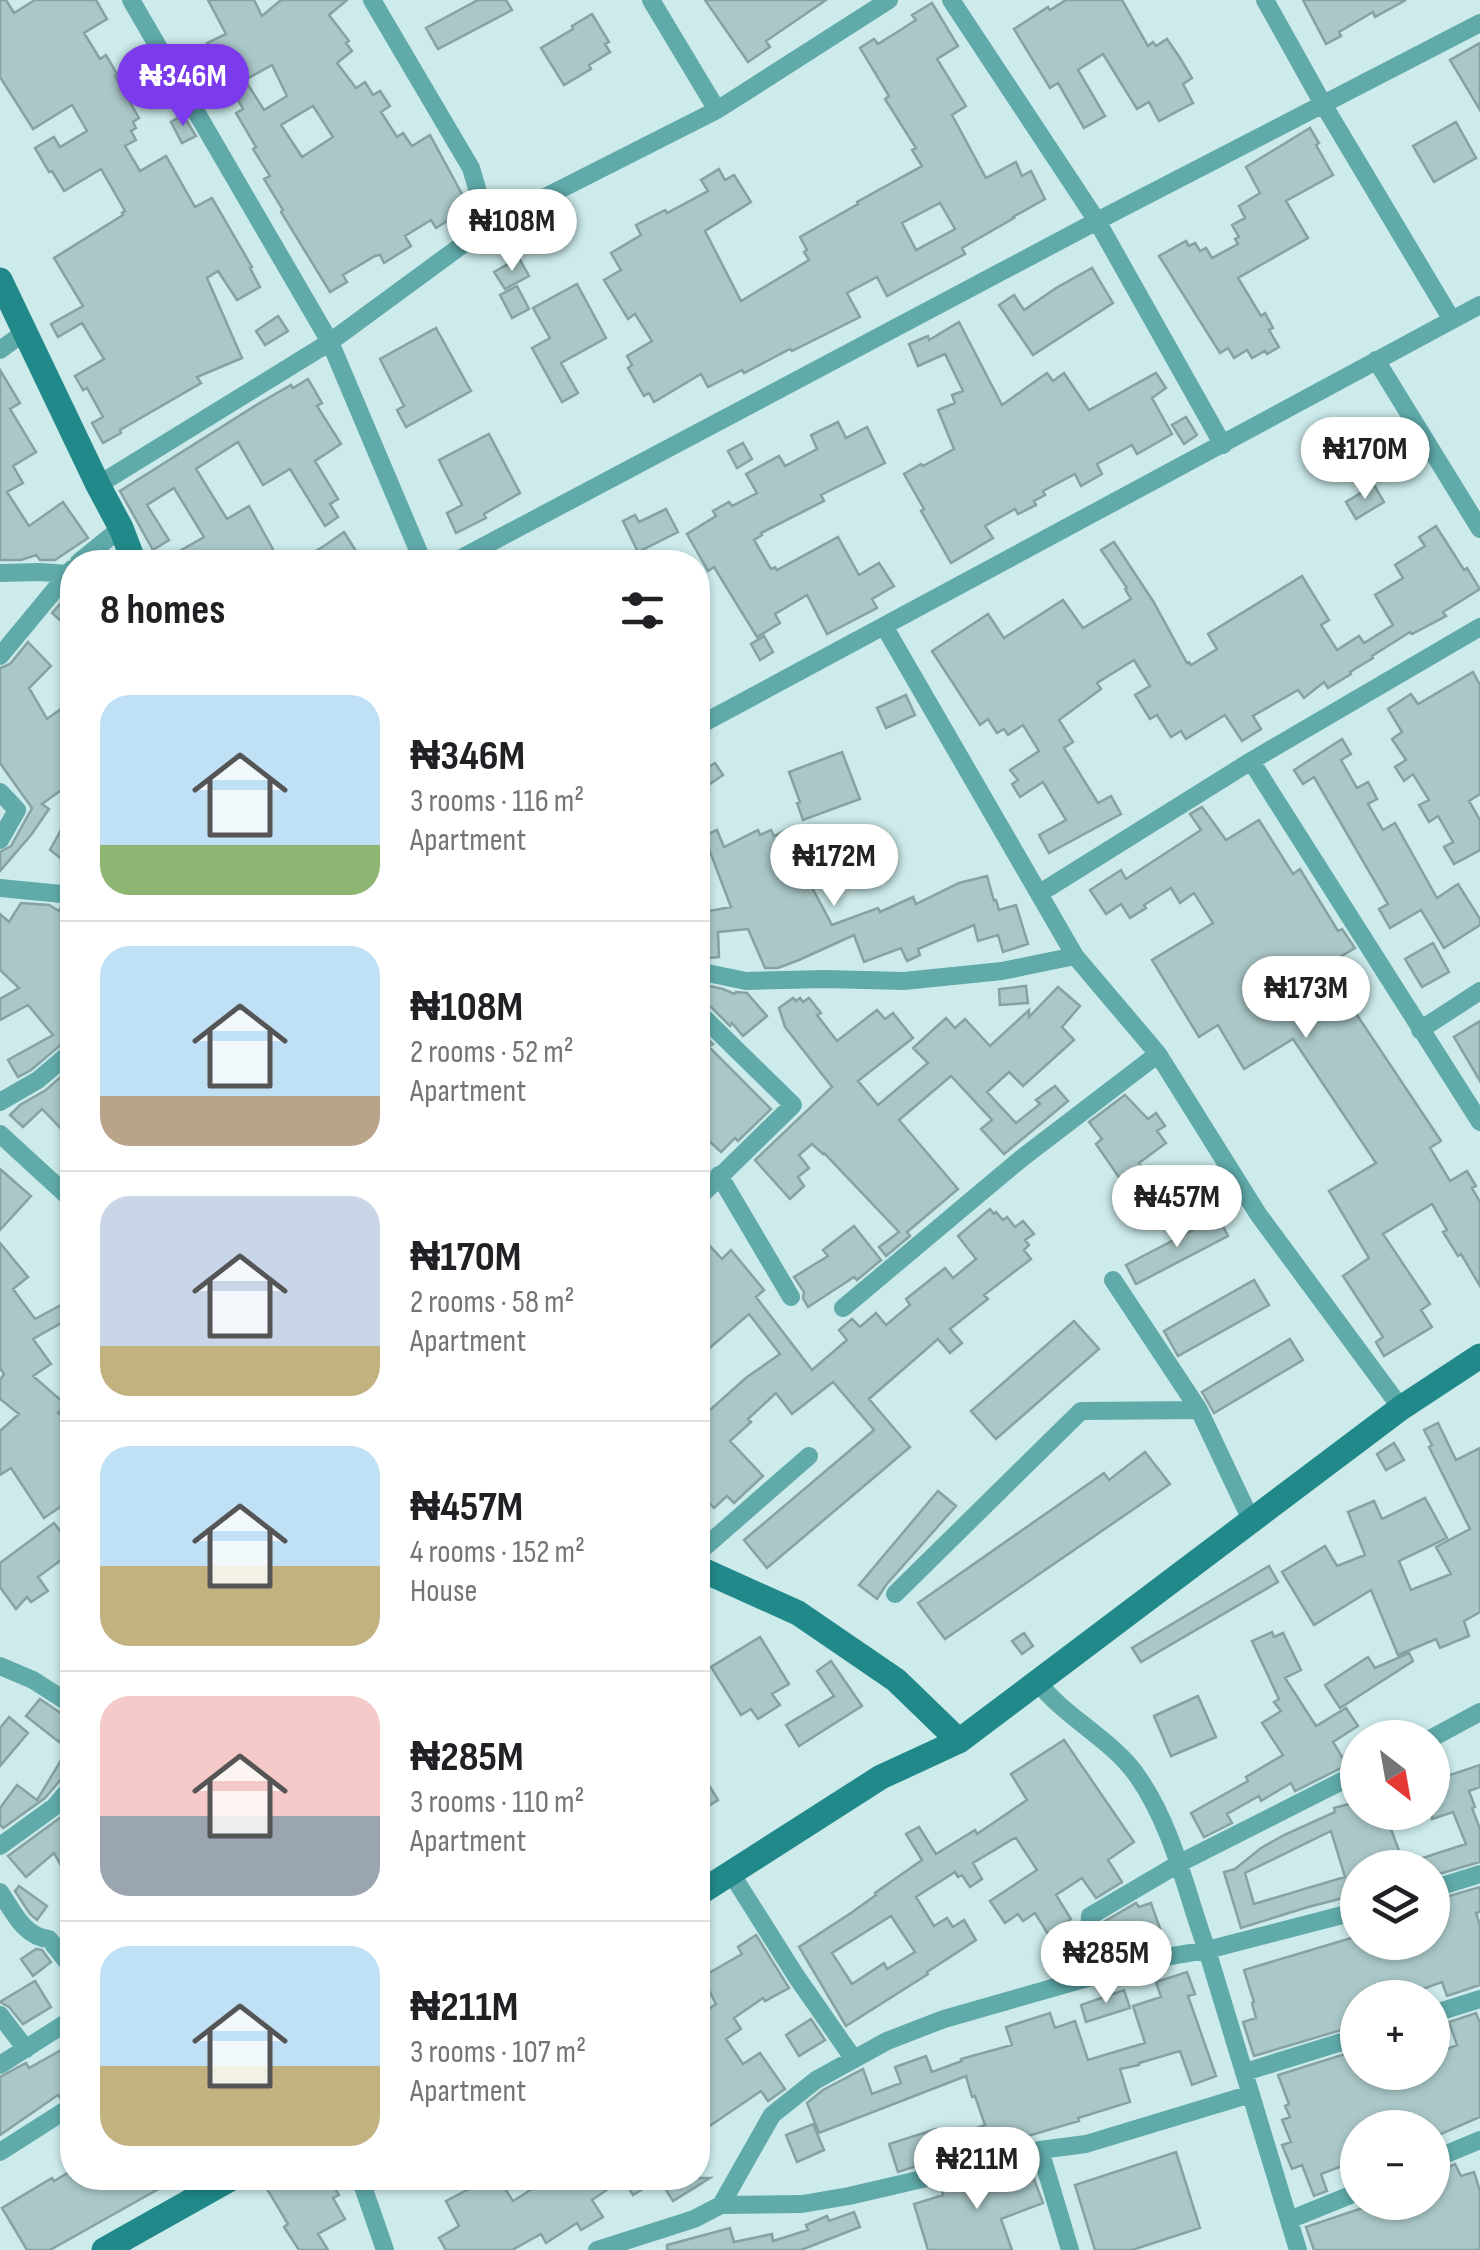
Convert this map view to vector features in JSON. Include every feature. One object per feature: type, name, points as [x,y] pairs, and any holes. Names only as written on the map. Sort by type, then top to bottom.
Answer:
[{"type":"street","points":[[130,0],[330,342],[418,550]]},
{"type":"street","points":[[372,0],[472,168],[488,226]]},
{"type":"street","points":[[652,0],[717,110]]},
{"type":"street","points":[[98,485],[330,342],[488,226],[717,110],[890,0]]},
{"type":"street","points":[[951,0],[1097,221],[1223,445]]},
{"type":"street","points":[[1265,0],[1452,320]]},
{"type":"street","points":[[477,550],[1480,23]]},
{"type":"street","points":[[0,280],[129,550]]},
{"type":"street","points":[[710,720],[1480,306]]},
{"type":"street","points":[[0,350],[26,332]]},
{"type":"street","points":[[1376,360],[1480,529]]},
{"type":"street","points":[[95,550],[121,528]]},
{"type":"street","points":[[0,573],[60,569]]},
{"type":"street","points":[[0,656],[60,584]]},
{"type":"street","points":[[884,626],[1075,956],[1158,1054],[1258,1214],[1401,1408]]},
{"type":"street","points":[[1040,893],[1251,760],[1480,627]]},
{"type":"street","points":[[1251,760],[1480,1122]]},
{"type":"street","points":[[0,792],[18,810],[0,840]]},
{"type":"street","points":[[0,888],[60,894]]},
{"type":"street","points":[[710,974],[746,981],[904,982],[1002,971],[1075,956]]},
{"type":"street","points":[[1420,1030],[1480,991]]},
{"type":"street","points":[[710,1024],[793,1105],[710,1184]]},
{"type":"street","points":[[842,1308],[1022,1158],[1158,1054]]},
{"type":"street","points":[[0,1102],[38,1080],[60,1061]]},
{"type":"street","points":[[0,1134],[60,1189]]},
{"type":"street","points":[[719,1174],[792,1297]]},
{"type":"street","points":[[1113,1280],[1198,1410],[1252,1522]]},
{"type":"street","points":[[710,1886],[881,1777],[960,1742],[1401,1408],[1480,1356]]},
{"type":"street","points":[[895,1594],[1081,1411],[1198,1410]]},
{"type":"street","points":[[710,1544],[810,1456]]},
{"type":"street","points":[[710,1573],[798,1613],[896,1680],[960,1742]]},
{"type":"street","points":[[0,1666],[60,1697]]},
{"type":"street","points":[[1037,1681],[1138,1776],[1180,1863],[1298,2250]]},
{"type":"street","points":[[1450,1728],[1480,1712]]},
{"type":"street","points":[[1086,1978],[1090,1916],[1180,1863],[1340,1782]]},
{"type":"street","points":[[0,1846],[60,1800]]},
{"type":"street","points":[[731,1873],[853,2058]]},
{"type":"street","points":[[1450,1883],[1480,1874]]},
{"type":"street","points":[[0,1892],[26,1930],[36,1938],[48,1939],[60,1954]]},
{"type":"street","points":[[721,2204],[772,2115],[816,2080],[887,2041],[944,2020],[1154,1959],[1207,1950],[1340,1915]]},
{"type":"street","points":[[1450,2008],[1480,1999]]},
{"type":"street","points":[[0,2015],[26,2049]]},
{"type":"street","points":[[0,2065],[60,2027]]},
{"type":"street","points":[[1245,2072],[1340,2043]]},
{"type":"street","points":[[597,2250],[694,2219],[721,2204],[802,2204],[913,2182],[1040,2150],[1086,2144],[1251,2094]]},
{"type":"street","points":[[0,2152],[60,2114]]},
{"type":"street","points":[[1450,2152],[1480,2140]]},
{"type":"street","points":[[1040,2150],[1070,2250]]},
{"type":"street","points":[[104,2250],[200,2190]]},
{"type":"street","points":[[364,2190],[385,2250]]},
{"type":"street","points":[[1289,2220],[1340,2199]]},
{"type":"building","points":[[0,0],[6,0],[14,13],[35,0],[96,0],[107,19],[84,33],[100,59],[106,55],[139,118],[133,122],[136,128],[131,131],[136,140],[125,146],[140,171],[166,156],[195,207],[212,198],[260,287],[237,300],[218,271],[207,278],[242,358],[197,377],[201,383],[103,443],[92,423],[103,417],[87,388],[83,390],[75,376],[104,359],[82,323],[58,337],[51,324],[83,306],[54,258],[125,211],[101,169],[64,191],[49,172],[35,148],[54,137],[60,147],[87,131],[72,105],[33,129],[0,77]]},
{"type":"building","points":[[208,0],[254,0],[262,16],[281,0],[347,0],[329,15],[352,51],[337,63],[356,88],[365,82],[373,95],[380,91],[390,106],[381,112],[397,137],[403,133],[412,146],[430,135],[469,207],[436,228],[431,220],[405,236],[411,246],[384,263],[380,255],[375,256],[343,275],[347,282],[330,292],[264,179],[270,176],[236,113],[243,109],[207,43],[226,34]],"holes":[[[272,65],[287,96],[264,110],[245,80]],[[313,106],[333,137],[302,157],[281,125]]]},
{"type":"building","points":[[478,0],[506,0],[512,10],[438,49],[426,28]]},
{"type":"building","points":[[705,0],[826,0],[766,41],[770,47],[748,62]]},
{"type":"building","points":[[1066,0],[1122,0],[1148,46],[1167,39],[1192,78],[1183,84],[1193,103],[1159,121],[1149,102],[1137,109],[1103,54],[1078,70],[1105,116],[1084,128],[1058,83],[1050,88],[1014,29]]},
{"type":"building","points":[[1303,0],[1406,0],[1375,17],[1373,12],[1326,44]]},
{"type":"building","points":[[932,3],[958,46],[937,59],[966,106],[952,115],[986,178],[1016,162],[1022,176],[1031,171],[1045,199],[962,248],[965,254],[887,296],[877,277],[847,293],[860,317],[792,351],[708,387],[701,374],[654,402],[649,393],[644,396],[628,368],[632,365],[627,356],[652,341],[635,314],[628,319],[604,280],[621,270],[611,253],[641,235],[636,225],[708,191],[701,180],[719,169],[725,180],[734,175],[751,202],[705,231],[741,301],[809,260],[800,237],[922,166],[912,150],[916,148],[885,99],[889,96],[860,48],[874,39],[878,44],[902,29],[916,20],[912,15]],"holes":[[[940,203],[955,229],[916,250],[902,223]]]},
{"type":"building","points":[[592,14],[609,42],[605,44],[610,52],[564,85],[541,48]]},
{"type":"building","points":[[1480,43],[1480,110],[1450,60]]},
{"type":"building","points":[[183,115],[196,136],[182,143],[171,122]]},
{"type":"building","points":[[1456,122],[1476,158],[1434,182],[1413,146]]},
{"type":"building","points":[[1310,128],[1333,175],[1286,201],[1308,238],[1238,278],[1261,316],[1265,313],[1279,347],[1252,358],[1247,350],[1234,358],[1228,348],[1220,353],[1159,256],[1186,241],[1189,246],[1195,243],[1200,251],[1206,248],[1212,258],[1238,244],[1235,239],[1239,237],[1232,225],[1245,218],[1239,206],[1260,193],[1246,167]]},
{"type":"building","points":[[519,258],[529,276],[505,289],[494,272]]},
{"type":"building","points":[[1092,268],[1113,303],[1033,355],[999,305],[1014,295],[1024,310]]},
{"type":"building","points":[[577,284],[606,338],[561,363],[578,393],[562,402],[532,348],[550,338],[533,308]]},
{"type":"building","points":[[517,286],[529,309],[512,318],[500,295]]},
{"type":"building","points":[[278,316],[288,331],[265,345],[256,331]]},
{"type":"building","points":[[959,322],[1002,405],[1047,373],[1053,381],[1064,373],[1089,410],[1156,373],[1166,388],[1152,398],[1172,434],[1137,454],[1132,445],[1097,464],[1102,474],[1081,486],[1075,474],[1043,491],[1045,495],[1034,501],[1036,505],[1018,514],[1015,509],[985,526],[993,538],[951,563],[904,474],[954,449],[938,410],[955,403],[952,395],[963,391],[945,354],[918,366],[909,344],[928,336],[929,340]]},
{"type":"building","points":[[436,328],[471,391],[406,427],[397,410],[404,406],[380,359]]},
{"type":"building","points":[[0,370],[20,403],[10,409],[36,452],[13,466],[23,483],[7,492],[29,526],[63,502],[88,538],[70,550],[60,550],[55,560],[40,560],[36,555],[0,560]]},
{"type":"building","points":[[308,379],[322,403],[317,406],[341,444],[315,461],[338,499],[330,504],[338,517],[325,526],[290,469],[263,485],[238,442],[196,469],[227,519],[249,506],[273,550],[181,550],[204,537],[174,488],[147,505],[169,540],[153,550],[120,491],[258,404],[291,385],[293,388]]},
{"type":"building","points":[[1186,417],[1197,435],[1184,444],[1172,425]]},
{"type":"building","points":[[838,422],[846,438],[867,427],[885,463],[821,495],[824,501],[754,540],[771,569],[777,570],[838,537],[859,575],[879,563],[894,586],[872,599],[877,608],[827,634],[807,595],[775,614],[780,623],[757,637],[714,567],[710,570],[710,550],[696,550],[687,534],[716,516],[713,511],[757,493],[746,474],[779,456],[785,466],[817,449],[811,435]]},
{"type":"building","points":[[489,434],[520,493],[484,514],[486,518],[456,533],[447,513],[462,505],[439,460]]},
{"type":"building","points":[[743,443],[752,459],[737,468],[728,451]]},
{"type":"building","points":[[1374,485],[1384,502],[1356,519],[1346,502]]},
{"type":"building","points":[[666,509],[678,532],[637,550],[623,521],[635,515],[639,522]]},
{"type":"building","points":[[1436,526],[1480,589],[1443,612],[1446,616],[1410,632],[1328,688],[1324,682],[1304,698],[1298,690],[1253,716],[1261,729],[1242,741],[1225,715],[1186,739],[1181,731],[1171,737],[1157,715],[1150,719],[1135,695],[1150,686],[1134,660],[1097,683],[1101,689],[1059,720],[1073,742],[1064,748],[1098,803],[1111,796],[1121,814],[1049,853],[1039,835],[1066,820],[1043,782],[1020,797],[1012,784],[1018,780],[1010,770],[1039,751],[1023,725],[1008,735],[1004,729],[997,733],[988,719],[980,725],[932,651],[988,614],[1004,638],[1063,600],[1083,628],[1131,599],[1101,550],[1114,542],[1191,665],[1217,649],[1208,634],[1302,576],[1329,620],[1321,625],[1337,650],[1359,636],[1364,643],[1393,625],[1375,595],[1403,578],[1395,565],[1425,546],[1419,537]]},
{"type":"building","points":[[344,532],[355,550],[317,550]]},
{"type":"building","points":[[60,604],[60,620],[52,613]]},
{"type":"building","points":[[764,636],[773,652],[760,660],[751,644]]},
{"type":"building","points":[[28,642],[51,666],[29,688],[47,719],[60,710],[60,791],[42,804],[49,809],[0,871],[0,852],[11,846],[32,808],[0,763],[0,668],[10,664]]},
{"type":"building","points":[[1473,672],[1480,685],[1480,794],[1469,801],[1480,820],[1480,850],[1454,864],[1444,847],[1453,842],[1438,816],[1429,822],[1419,805],[1429,800],[1413,774],[1404,781],[1395,767],[1406,760],[1392,739],[1402,732],[1388,709],[1411,694],[1418,704]]},
{"type":"building","points":[[906,695],[915,715],[886,728],[877,708]]},
{"type":"building","points":[[1342,739],[1351,754],[1341,760],[1357,788],[1368,782],[1377,799],[1368,804],[1383,830],[1395,823],[1437,898],[1458,884],[1480,919],[1480,925],[1444,948],[1421,910],[1390,928],[1379,909],[1388,904],[1314,777],[1303,784],[1294,770]]},
{"type":"building","points":[[842,752],[860,799],[803,820],[789,772]]},
{"type":"building","points":[[715,763],[723,775],[710,784],[710,766]]},
{"type":"building","points":[[1202,807],[1226,840],[1259,820],[1293,874],[1300,869],[1338,931],[1342,929],[1355,948],[1340,957],[1353,978],[1347,982],[1353,992],[1345,997],[1441,1141],[1430,1148],[1450,1181],[1467,1171],[1476,1186],[1472,1188],[1480,1202],[1480,1286],[1443,1232],[1447,1230],[1432,1204],[1383,1234],[1430,1304],[1421,1310],[1432,1327],[1384,1356],[1376,1342],[1383,1337],[1343,1276],[1369,1258],[1329,1191],[1376,1163],[1293,1039],[1244,1069],[1218,1025],[1199,1037],[1152,960],[1213,923],[1194,893],[1180,903],[1171,888],[1130,918],[1121,904],[1106,914],[1090,890],[1121,870],[1126,879],[1201,830],[1190,814]]},
{"type":"building","points":[[790,828],[806,860],[799,863],[832,925],[878,908],[880,912],[913,897],[916,904],[959,883],[987,876],[999,910],[1016,905],[1028,944],[1003,952],[998,935],[978,941],[974,925],[918,949],[920,955],[907,961],[901,948],[864,962],[854,935],[778,968],[765,968],[748,929],[718,932],[719,957],[710,958],[710,911],[731,907],[710,852],[710,833],[717,830],[724,847],[758,830],[760,835],[771,830],[774,836]]},
{"type":"building","points":[[60,832],[60,858],[50,850]]},
{"type":"building","points":[[21,903],[60,909],[60,1045],[18,1077],[8,1060],[53,1035],[28,1005],[0,1020],[0,999],[19,988],[0,970],[0,914],[9,922]]},
{"type":"building","points":[[1433,943],[1449,972],[1422,987],[1405,959]]},
{"type":"building","points":[[710,986],[734,994],[747,993],[767,1016],[743,1036],[732,1023],[730,1026],[710,1006]]},
{"type":"building","points":[[1026,986],[1028,1003],[1000,1005],[999,989]]},
{"type":"building","points":[[1058,987],[1080,1006],[1062,1027],[1074,1040],[1023,1086],[1009,1072],[987,1092],[1016,1123],[1055,1086],[1068,1101],[1004,1154],[981,1129],[992,1120],[951,1076],[899,1120],[958,1189],[907,1232],[910,1236],[886,1256],[879,1247],[899,1232],[812,1144],[799,1155],[809,1168],[798,1177],[804,1186],[790,1199],[755,1160],[832,1087],[785,1027],[779,1008],[793,998],[803,1002],[809,998],[837,1041],[877,1010],[885,1019],[893,1013],[913,1038],[858,1081],[878,1105],[928,1063],[913,1048],[946,1018],[955,1028],[965,1019],[990,1046],[1029,1010],[1029,1017]]},
{"type":"building","points":[[1480,1021],[1480,1081],[1454,1037]]},
{"type":"building","points":[[710,1048],[771,1109],[721,1152],[710,1142]]},
{"type":"building","points":[[60,1078],[60,1128],[42,1109],[23,1127],[10,1115],[20,1105]]},
{"type":"building","points":[[1125,1095],[1148,1119],[1156,1113],[1165,1126],[1157,1131],[1166,1143],[1139,1163],[1148,1174],[1127,1189],[1096,1144],[1102,1139],[1089,1122]]},
{"type":"building","points":[[0,1169],[31,1196],[0,1230]]},
{"type":"building","points":[[990,1209],[1003,1220],[1007,1217],[1015,1227],[1023,1221],[1034,1234],[1025,1240],[1029,1245],[1024,1250],[1031,1259],[984,1295],[988,1299],[950,1329],[962,1343],[950,1353],[938,1339],[869,1399],[910,1447],[767,1568],[744,1540],[874,1430],[833,1382],[792,1414],[776,1393],[730,1441],[763,1476],[734,1503],[727,1496],[714,1508],[710,1504],[710,1410],[780,1354],[749,1314],[710,1348],[710,1246],[722,1259],[731,1250],[764,1290],[756,1297],[812,1370],[847,1340],[839,1330],[852,1319],[860,1327],[876,1313],[886,1325],[910,1305],[906,1299],[945,1268],[953,1278],[976,1259],[958,1236]]},
{"type":"building","points":[[1218,1217],[1228,1236],[1136,1284],[1126,1265]]},
{"type":"building","points":[[854,1226],[881,1260],[857,1280],[854,1277],[808,1307],[794,1277],[828,1256],[823,1250]]},
{"type":"building","points":[[0,1243],[28,1277],[13,1289],[35,1319],[60,1305],[60,1324],[33,1339],[51,1364],[33,1376],[60,1400],[60,1507],[44,1518],[11,1468],[0,1475],[0,1431],[19,1414],[0,1399],[0,1380],[4,1374],[0,1368]]},
{"type":"building","points":[[1254,1280],[1269,1305],[1178,1356],[1164,1331]]},
{"type":"building","points":[[1074,1321],[1099,1349],[996,1439],[971,1411]]},
{"type":"building","points":[[1290,1339],[1303,1360],[1214,1413],[1202,1392]]},
{"type":"building","points":[[1438,1423],[1456,1460],[1480,1448],[1480,1612],[1464,1621],[1469,1636],[1440,1648],[1436,1639],[1398,1655],[1371,1590],[1314,1625],[1282,1572],[1325,1546],[1337,1566],[1365,1555],[1348,1512],[1374,1501],[1382,1519],[1425,1498],[1447,1538],[1399,1561],[1411,1590],[1451,1574],[1436,1547],[1470,1529],[1429,1447],[1432,1445],[1424,1430]]},
{"type":"building","points":[[1394,1443],[1404,1460],[1386,1470],[1377,1454]]},
{"type":"building","points":[[1145,1452],[1170,1484],[945,1639],[918,1603],[1104,1473],[1109,1480]]},
{"type":"building","points":[[938,1491],[956,1506],[877,1599],[859,1585]]},
{"type":"building","points":[[54,1523],[60,1531],[60,1561],[38,1577],[48,1591],[31,1602],[27,1597],[16,1609],[0,1587],[0,1563]]},
{"type":"building","points":[[1269,1566],[1278,1582],[1141,1662],[1132,1648]]},
{"type":"building","points":[[1272,1632],[1274,1637],[1283,1633],[1301,1670],[1285,1678],[1316,1726],[1346,1708],[1354,1720],[1340,1720],[1340,1738],[1333,1742],[1340,1754],[1340,1768],[1295,1791],[1291,1783],[1261,1801],[1259,1796],[1227,1814],[1232,1823],[1204,1837],[1191,1813],[1248,1781],[1246,1777],[1283,1755],[1262,1723],[1281,1711],[1274,1702],[1279,1699],[1252,1641]]},
{"type":"building","points":[[1024,1633],[1033,1646],[1022,1654],[1012,1641]]},
{"type":"building","points":[[760,1637],[789,1684],[772,1694],[780,1705],[758,1719],[751,1709],[741,1715],[711,1667]]},
{"type":"building","points":[[1409,1653],[1413,1661],[1340,1708],[1325,1685],[1368,1657],[1375,1668]]},
{"type":"building","points":[[831,1661],[862,1706],[799,1746],[786,1725],[834,1696],[817,1671]]},
{"type":"building","points":[[1198,1696],[1216,1737],[1171,1756],[1154,1716]]},
{"type":"building","points":[[40,1699],[60,1713],[59,1742],[26,1716]]},
{"type":"building","points":[[9,1717],[28,1733],[0,1766],[0,1728]]},
{"type":"building","points":[[1064,1740],[1134,1842],[1108,1860],[1122,1882],[1096,1898],[1082,1878],[1056,1895],[1071,1919],[1048,1934],[1035,1913],[1023,1921],[1018,1914],[1005,1923],[990,1901],[1037,1870],[1013,1839],[973,1863],[982,1879],[970,1887],[955,1872],[916,1897],[934,1926],[947,1918],[953,1927],[964,1920],[976,1940],[846,2026],[799,1947],[922,1860],[906,1834],[919,1827],[936,1854],[975,1830],[977,1834],[1027,1800],[1011,1774]],"holes":[[[891,1916],[915,1952],[887,1969],[884,1963],[852,1984],[832,1953]]]},
{"type":"building","points":[[60,1762],[60,1780],[45,1798],[3,1828],[0,1825],[0,1808],[17,1785],[37,1800]]},
{"type":"building","points":[[1480,1765],[1480,1787],[1469,1791],[1480,1829],[1480,1862],[1450,1871],[1447,1850],[1466,1844],[1453,1812],[1450,1813],[1450,1775]]},
{"type":"building","points":[[710,1787],[718,1800],[710,1805]]},
{"type":"building","points":[[1340,1806],[1340,1830],[1391,1830],[1399,1850],[1340,1850],[1340,1861],[1331,1831],[1245,1873],[1254,1904],[1340,1878],[1340,1899],[1241,1928],[1224,1872]]},
{"type":"building","points":[[60,1818],[60,1864],[54,1853],[26,1877],[8,1856]]},
{"type":"building","points":[[19,1886],[47,1906],[37,1920],[15,1891]]},
{"type":"building","points":[[1480,1887],[1480,1912],[1476,1913],[1480,1925],[1480,1985],[1450,1995],[1450,1980],[1340,1980],[1340,2030],[1254,2056],[1243,2022],[1256,2018],[1244,1970],[1340,1941],[1340,1960],[1450,1960],[1450,1896]]},
{"type":"building","points":[[1136,1903],[1139,1907],[1151,1903],[1163,1937],[1110,1956],[1102,1923]]},
{"type":"building","points":[[756,1935],[789,1988],[765,2001],[763,1998],[734,2018],[741,2029],[726,2039],[743,2064],[760,2053],[785,2089],[768,2101],[761,2091],[710,2126],[710,2008],[716,2004],[710,1992],[710,1972],[742,1954],[738,1947]]},
{"type":"building","points":[[36,1949],[42,1950],[51,1962],[33,1976],[21,1959]]},
{"type":"building","points":[[1187,1972],[1195,1994],[1188,1996],[1216,2076],[1192,2085],[1180,2051],[1139,2063],[1120,2069],[1130,2102],[1021,2138],[1020,2143],[898,2172],[889,2144],[936,2129],[938,2136],[950,2132],[952,2137],[985,2125],[966,2076],[819,2133],[807,2103],[863,2069],[872,2094],[901,2083],[895,2067],[926,2056],[932,2072],[961,2059],[1012,2045],[1006,2027],[1050,2013],[1055,2028],[1075,2021],[1088,2060],[1145,2043],[1133,2006],[1161,1997],[1156,1982]]},
{"type":"building","points":[[35,1981],[51,2007],[23,2024],[0,2002]]},
{"type":"building","points":[[1124,1990],[1130,2008],[1086,2022],[1081,2005]]},
{"type":"building","points":[[1476,2013],[1480,2023],[1480,2117],[1450,2130],[1450,2110],[1340,2110],[1340,2167],[1321,2174],[1327,2191],[1314,2196],[1302,2165],[1292,2169],[1282,2145],[1291,2142],[1282,2120],[1290,2117],[1278,2075],[1340,2056],[1340,2090],[1450,2090],[1450,2048],[1457,2045],[1450,2022]]},
{"type":"building","points":[[811,2019],[825,2040],[799,2056],[786,2035]]},
{"type":"building","points":[[60,2051],[60,2098],[58,2095],[0,2135],[0,2077],[26,2063],[29,2068]]},
{"type":"building","points":[[813,2124],[824,2150],[797,2162],[786,2135]]},
{"type":"building","points":[[1176,2152],[1200,2228],[1132,2250],[1095,2250],[1075,2185]]},
{"type":"building","points":[[1455,2164],[1461,2176],[1474,2172],[1480,2191],[1480,2250],[1314,2250],[1306,2227],[1340,2216],[1340,2220],[1450,2220],[1450,2166]]},
{"type":"building","points":[[1029,2166],[1043,2203],[1001,2219],[1012,2250],[928,2250],[914,2204],[943,2195],[941,2188]]},
{"type":"building","points":[[60,2177],[60,2190],[157,2190],[50,2250],[27,2250],[2,2208],[52,2178],[54,2181]]},
{"type":"building","points":[[268,2190],[336,2190],[339,2195],[333,2198],[345,2219],[318,2234],[328,2250],[299,2250],[284,2227],[288,2224]]},
{"type":"building","points":[[467,2190],[506,2190],[513,2201],[530,2190],[607,2190],[592,2200],[603,2217],[581,2230],[577,2223],[546,2243],[541,2234],[512,2250],[446,2250],[439,2238],[459,2226],[446,2201]]},
{"type":"building","points":[[666,2190],[691,2190],[673,2201]]},
{"type":"building","points":[[854,2212],[860,2227],[801,2250],[667,2250],[667,2245],[730,2228],[734,2242],[772,2234],[773,2241],[808,2230],[806,2225],[827,2216],[829,2221]]}]
